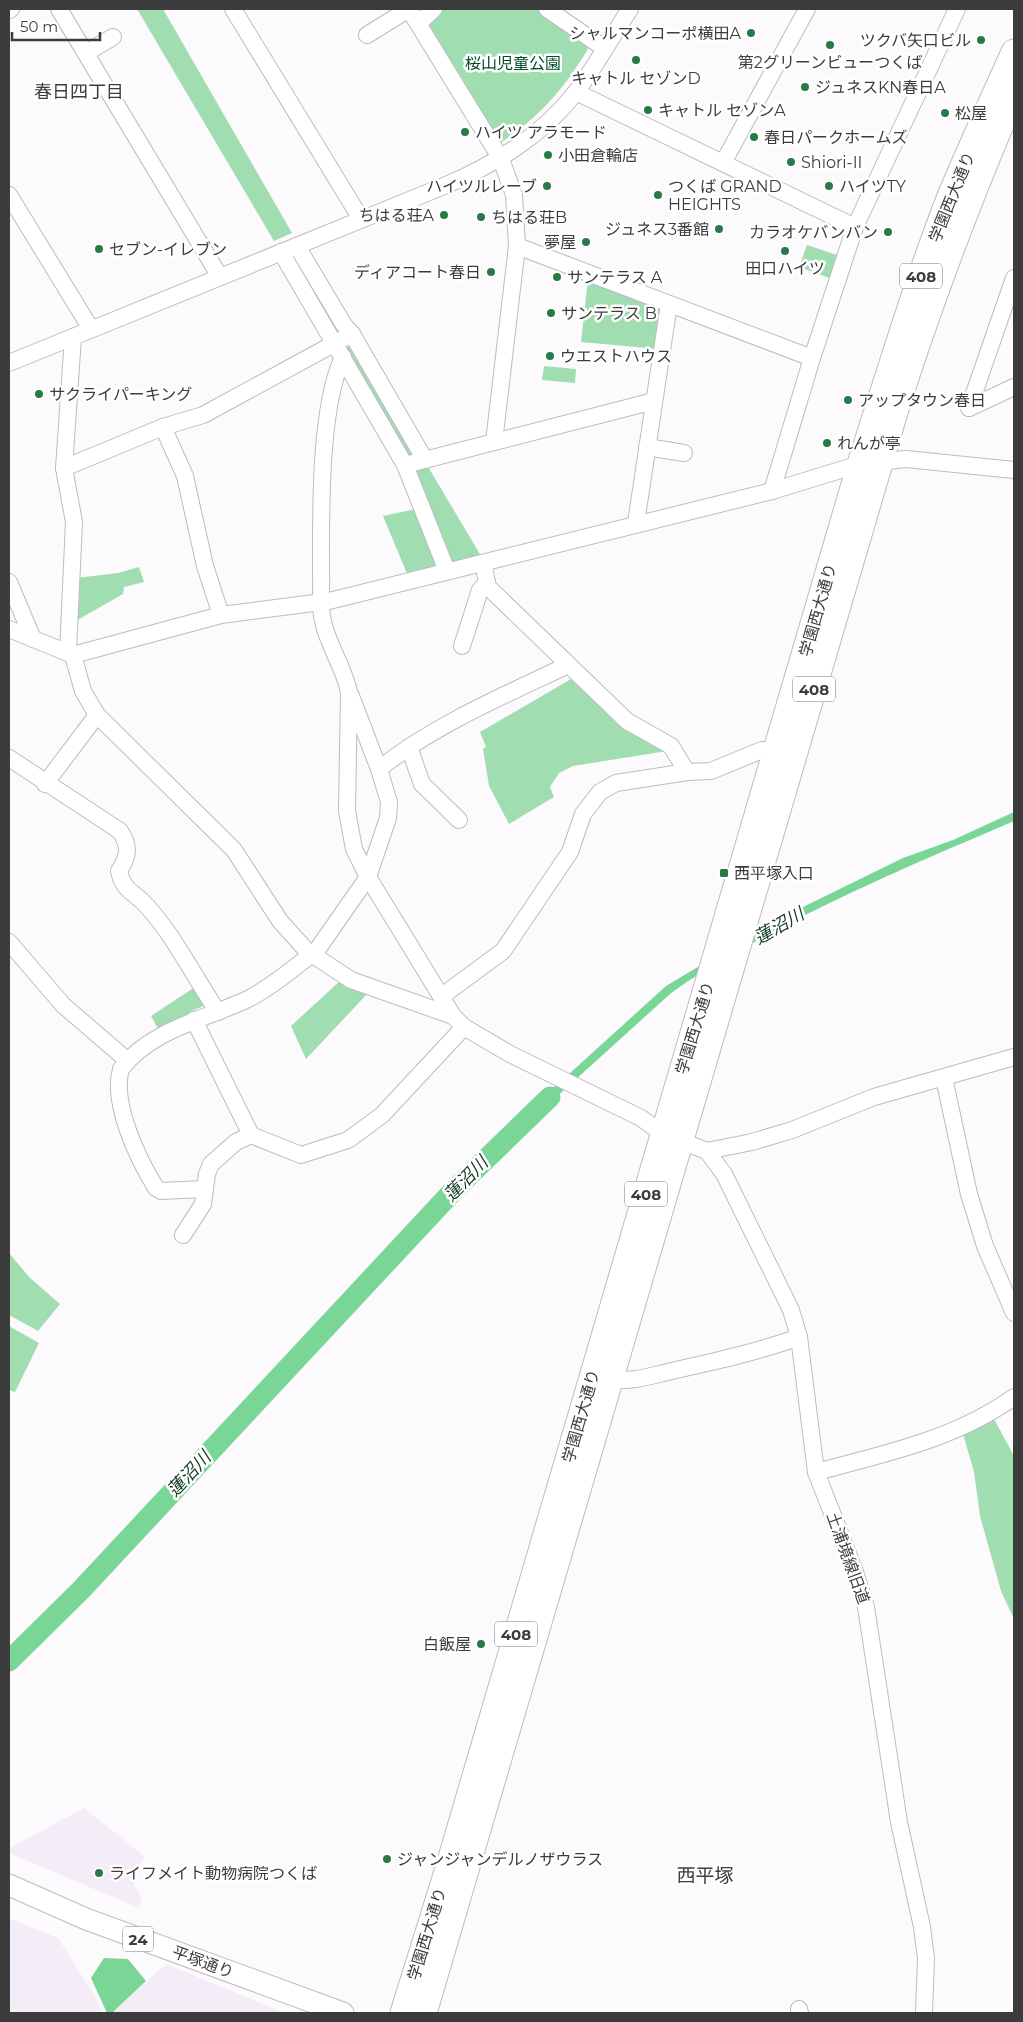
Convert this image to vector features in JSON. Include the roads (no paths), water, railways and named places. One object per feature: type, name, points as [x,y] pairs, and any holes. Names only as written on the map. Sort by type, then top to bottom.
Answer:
[{"type":"highway","name":"学園西大通り","points":[[403,2013],[672,1138],[732,968],[747,918],[870,462],[907,316],[952,194],[1014,52]]},
{"type":"highway","name":"学園西大通り","points":[[424,2013],[612,1379],[672,1138],[706,990],[776,752],[870,462],[943,267],[1014,94]]},
{"type":"main road","name":"平塚通り","points":[[9,1885],[86,1920],[343,2013]]},
{"type":"street","points":[[59,9],[220,277]]},
{"type":"street","points":[[233,9],[361,219]]},
{"type":"street","points":[[367,35],[409,9],[501,159],[514,195],[517,246],[494,442]]},
{"type":"street","points":[[418,24],[434,9]]},
{"type":"street","points":[[547,9],[604,48]]},
{"type":"street","points":[[9,363],[466,177],[501,159],[531,137],[576,92],[630,9]]},
{"type":"street","points":[[723,163],[807,9]]},
{"type":"street","points":[[772,491],[812,358],[855,227],[957,9]]},
{"type":"street","points":[[86,53],[113,37]]},
{"type":"street","points":[[576,92],[855,227]]},
{"type":"street","points":[[9,195],[91,329]]},
{"type":"street","points":[[297,246],[344,325],[352,334],[425,460]]},
{"type":"street","points":[[517,246],[812,358]]},
{"type":"street","points":[[281,252],[405,465],[447,572]]},
{"type":"street","points":[[1014,278],[970,408],[1014,387]]},
{"type":"street","points":[[636,523],[669,304]]},
{"type":"street","points":[[64,468],[163,427],[203,415],[339,350],[352,334]]},
{"type":"street","name":"土浦境線旧道","points":[[73,337],[64,468],[74,522],[71,653],[83,691],[98,715],[234,850],[280,921],[312,954],[351,980],[459,1021],[510,1054],[641,1118],[672,1138],[707,1152],[724,1174],[790,1310],[799,1337],[816,1472],[854,1569],[866,1607],[899,1822],[922,1927],[926,1961],[924,2013]]},
{"type":"street","points":[[204,1189],[161,1191],[156,1188],[144,1169],[130,1138],[118,1089],[121,1069],[128,1060],[152,1042],[194,1020],[250,998],[312,954],[368,877],[388,818],[389,802],[379,769],[349,692],[346,676],[326,636],[322,618],[322,511],[326,440],[339,350]]},
{"type":"street","points":[[405,465],[654,402]]},
{"type":"street","points":[[163,427],[185,476],[204,566],[221,615]]},
{"type":"street","points":[[647,447],[684,453]]},
{"type":"street","points":[[9,629],[71,653],[221,615],[322,602],[636,523],[772,491],[870,462],[906,459],[1014,470]]},
{"type":"street","points":[[483,562],[488,587],[627,721],[671,746],[687,772]]},
{"type":"street","points":[[9,582],[33,639]]},
{"type":"street","points":[[462,646],[480,590],[487,583]]},
{"type":"street","points":[[379,769],[409,747],[475,709],[568,664]]},
{"type":"street","points":[[183,1235],[203,1204],[204,1189],[211,1164],[236,1142],[251,1136],[301,1155],[348,1140],[382,1115],[459,1021],[368,877],[354,849],[347,819],[349,692]]},
{"type":"street","points":[[45,784],[98,715]]},
{"type":"street","points":[[409,747],[422,784],[459,820]]},
{"type":"street","points":[[442,996],[503,951],[570,852],[583,814],[600,792],[616,783],[687,772],[711,771],[762,750],[776,752]]},
{"type":"street","points":[[9,758],[45,784],[120,831],[126,840],[128,850],[127,859],[120,871],[124,886],[144,903],[157,918],[218,1012]]},
{"type":"street","points":[[9,942],[63,1005],[128,1060]]},
{"type":"street","points":[[194,1020],[251,1136]]},
{"type":"street","points":[[707,1152],[752,1142],[792,1130],[874,1097],[1014,1057]]},
{"type":"street","points":[[944,1078],[969,1194],[985,1246],[1014,1313]]},
{"type":"street","points":[[612,1379],[629,1380],[703,1364],[773,1346],[799,1337]]},
{"type":"street","points":[[816,1472],[911,1447],[958,1430],[991,1414],[1014,1397]]},
{"type":"water","points":[[1014,812],[1014,821],[821,907],[702,972],[670,994],[532,1119],[526,1113],[666,986],[803,907],[903,858],[953,840]]},
{"type":"water","points":[[104,1958],[128,1959],[146,1981],[114,2013],[107,2013],[91,1978]]},
{"type":"waterway","name":"蓮沼川","points":[[9,1661],[81,1590],[453,1191],[550,1097]]},
{"type":"place","name":"シャルマンコーポ横田A","points":[[751,33]]},
{"type":"place","name":"ツクバ矢口ビル","points":[[981,40]]},
{"type":"place","name":"第2グリーンビューつくば","points":[[830,45]]},
{"type":"place","name":"キャトル セゾンD","points":[[636,60]]},
{"type":"place","name":"ジュネスKN春日A","points":[[805,87]]},
{"type":"place","name":"キャトル セゾンA","points":[[648,110]]},
{"type":"place","name":"松屋","points":[[945,113]]},
{"type":"place","name":"ハイツ アラモード","points":[[465,132]]},
{"type":"place","name":"春日パークホームズ","points":[[754,137]]},
{"type":"place","name":"小田倉輪店","points":[[548,155]]},
{"type":"place","name":"Shiori-II","points":[[791,162]]},
{"type":"place","name":"ハイツルレーブ","points":[[547,186]]},
{"type":"place","name":"ハイツTY","points":[[829,186]]},
{"type":"place","name":"つくば GRAND HEIGHTS","points":[[658,195]]},
{"type":"place","name":"ちはる荘A","points":[[444,215]]},
{"type":"place","name":"ちはる荘B","points":[[481,217]]},
{"type":"place","name":"ジュネス3番館","points":[[719,229]]},
{"type":"place","name":"カラオケバンバン","points":[[888,232]]},
{"type":"place","name":"夢屋","points":[[586,242]]},
{"type":"place","name":"セブン-イレブン","points":[[99,249]]},
{"type":"place","name":"田口ハイツ","points":[[785,251]]},
{"type":"place","name":"ディアコート春日","points":[[491,272]]},
{"type":"place","name":"サンテラス A","points":[[557,277]]},
{"type":"place","name":"サンテラス B","points":[[551,313]]},
{"type":"place","name":"ウエストハウス","points":[[550,356]]},
{"type":"place","name":"サクライパーキング","points":[[39,394]]},
{"type":"place","name":"アップタウン春日","points":[[848,400]]},
{"type":"place","name":"れんが亭","points":[[827,443]]},
{"type":"place","name":"西平塚入口","points":[[724,873]]},
{"type":"place","name":"白飯屋","points":[[481,1644]]},
{"type":"place","name":"ジャンジャンデルノザウラス","points":[[387,1859]]},
{"type":"place","name":"ライフメイト動物病院つくば","points":[[99,1873]]},
{"type":"district","name":"春日四丁目","points":[[79,92]]},
{"type":"district","name":"西平塚","points":[[705,1875]]},
{"type":"park label","name":"桜山児童公園","points":[[513,63]]}]
